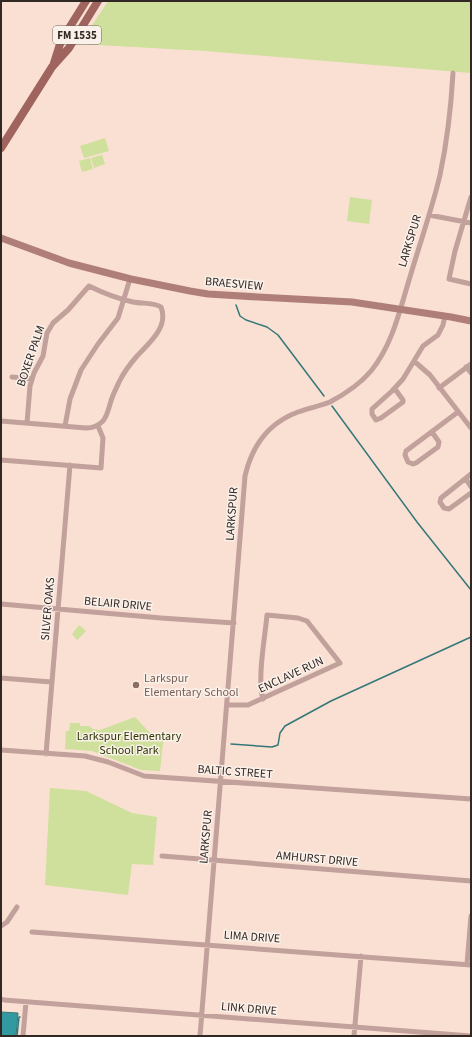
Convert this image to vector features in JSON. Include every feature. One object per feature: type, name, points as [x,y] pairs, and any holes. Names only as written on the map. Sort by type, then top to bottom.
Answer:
[{"type":"main road","name":"FM 1535","points":[[52,67],[61,41],[86,1]]},
{"type":"main road","name":"FM 1535","points":[[1,148],[52,67],[69,48],[98,1]]},
{"type":"street","name":"LARKSPUR","points":[[200,1036],[245,476],[249,460],[252,452],[268,432],[281,421],[299,412],[330,402],[346,392],[361,380],[378,361],[385,350],[391,338],[440,176],[448,132],[453,74]]},
{"type":"street","points":[[471,197],[455,251],[449,280],[471,284]]},
{"type":"street","points":[[429,215],[471,223]]},
{"type":"street","name":"BRAESVIEW","points":[[1,238],[69,263],[130,279],[208,294],[352,302],[471,321]]},
{"type":"street","points":[[65,426],[70,399],[81,370],[98,344],[117,321],[130,279]]},
{"type":"street","name":"BOXER PALM","points":[[26,423],[28,394],[32,380],[43,356],[45,339],[50,327],[68,310],[88,286],[105,295],[123,300]]},
{"type":"street","points":[[1,420],[86,428],[98,426],[106,414],[122,377],[133,361],[153,339],[158,331],[164,313],[161,307],[157,304],[123,300]]},
{"type":"street","points":[[395,388],[403,402],[376,420],[372,414],[372,409],[403,379],[423,346],[440,332],[445,316]]},
{"type":"street","points":[[414,361],[424,369],[471,428]]},
{"type":"street","points":[[439,388],[469,365],[471,373]]},
{"type":"street","points":[[12,377],[32,380]]},
{"type":"street","points":[[432,432],[439,442],[438,447],[416,463],[413,464],[408,462],[405,455],[406,451],[458,412]]},
{"type":"street","points":[[1,460],[101,468],[103,438],[98,426]]},
{"type":"street","name":"SILVER OAKS","points":[[46,754],[70,466]]},
{"type":"street","points":[[471,474],[441,498],[440,502],[444,508],[449,509],[471,492]]},
{"type":"street","points":[[466,479],[471,486]]},
{"type":"street","name":"BELAIR DRIVE","points":[[1,604],[234,623]]},
{"type":"street","name":"ENCLAVE RUN","points":[[227,705],[248,705],[263,699],[340,663],[307,621],[298,618],[267,615],[261,685],[263,699]]},
{"type":"street","points":[[1,678],[51,682]]},
{"type":"street","name":"BALTIC STREET","points":[[1,750],[85,756],[108,762],[144,776],[471,799]]},
{"type":"street","name":"AMHURST DRIVE","points":[[162,856],[471,881]]},
{"type":"street","points":[[1,926],[7,922],[17,907]]},
{"type":"street","points":[[469,964],[471,916]]},
{"type":"street","name":"LIMA DRIVE","points":[[32,932],[469,964]]},
{"type":"street","points":[[354,1036],[361,956]]},
{"type":"street","name":"LINK DRIVE","points":[[1,999],[471,1036]]},
{"type":"street","points":[[23,1036],[26,1002]]},
{"type":"green space","points":[[108,1],[471,1],[471,73],[205,51],[80,44]]},
{"type":"green space","points":[[105,138],[109,151],[84,158],[80,146]]},
{"type":"green space","points":[[102,155],[105,164],[94,168],[91,158]]},
{"type":"green space","points":[[90,158],[93,169],[82,172],[79,161]]},
{"type":"green space","points":[[350,197],[372,200],[369,224],[347,221]]},
{"type":"green space","points":[[79,625],[86,631],[77,640],[72,634]]},
{"type":"green space","name":"Larkspur Elementary School Park","points":[[135,717],[151,734],[164,734],[160,771],[141,770],[92,751],[65,749],[66,731],[69,731],[70,723],[80,723],[80,726],[89,726],[93,729],[100,730]]},
{"type":"green space","points":[[50,788],[86,791],[132,813],[157,817],[153,865],[132,864],[128,895],[45,885]]},
{"type":"water","points":[[1,1012],[18,1013],[16,1036],[1,1036]]},
{"type":"waterway","points":[[236,305],[240,316],[246,320],[267,327],[278,335],[324,396]]},
{"type":"waterway","points":[[332,406],[417,522],[471,590]]},
{"type":"waterway","points":[[231,744],[272,747],[278,745],[280,733],[285,726],[331,701],[471,637]]},
{"type":"waterway","points":[[17,1036],[20,1017]]},
{"type":"place","name":"Larkspur Elementary School","points":[[136,685]]}]
